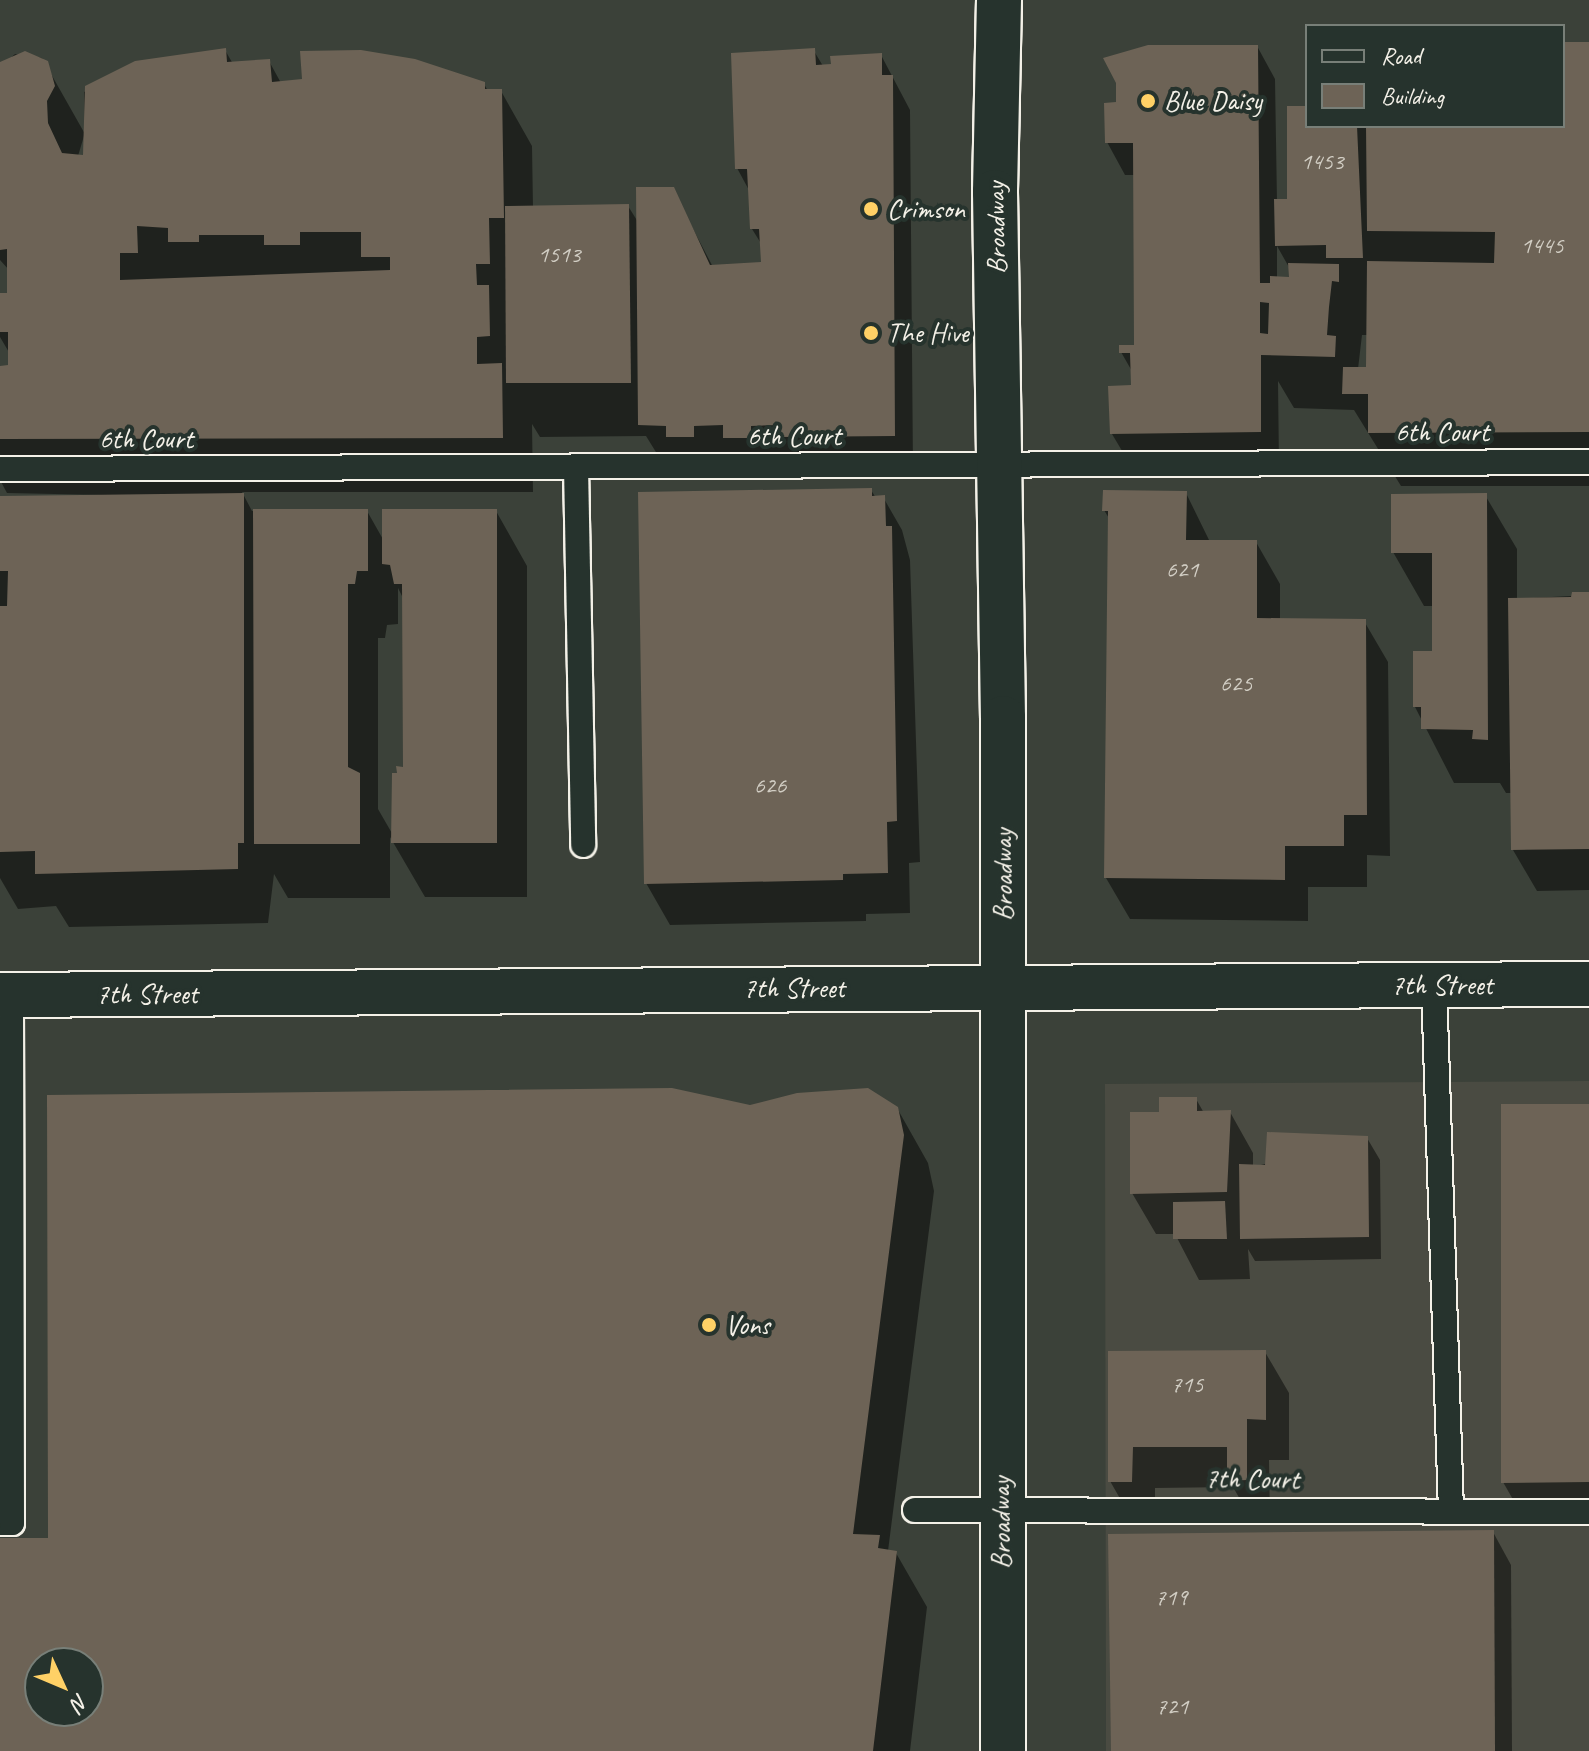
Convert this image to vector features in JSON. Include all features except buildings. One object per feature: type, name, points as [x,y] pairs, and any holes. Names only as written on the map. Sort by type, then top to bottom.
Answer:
[{"type":"street","name":"Broadway","points":[[999,0],[995,192],[1004,987],[1000,1506],[1003,1751]]},
{"type":"street","name":"7th Street","points":[[6,995],[1589,984]]},
{"type":"lane","name":"6th Court","points":[[0,469],[1589,462]]},
{"type":"lane","points":[[576,467],[583,845]]},
{"type":"lane","points":[[1434,985],[1451,1511]]},
{"type":"lane","points":[[6,995],[6,1523]]},
{"type":"lane","name":"7th Court","points":[[915,1510],[1000,1506],[1589,1512]]},
{"type":"shaded area","points":[[1589,1081],[1589,1751],[1106,1751],[1105,1084]]},
{"type":"place","name":"Blue Daisy","points":[[1148,101]]},
{"type":"place","name":"Crimson","points":[[871,209]]},
{"type":"place","name":"The Hive","points":[[871,333]]},
{"type":"place","name":"Vons","points":[[709,1325]]}]
